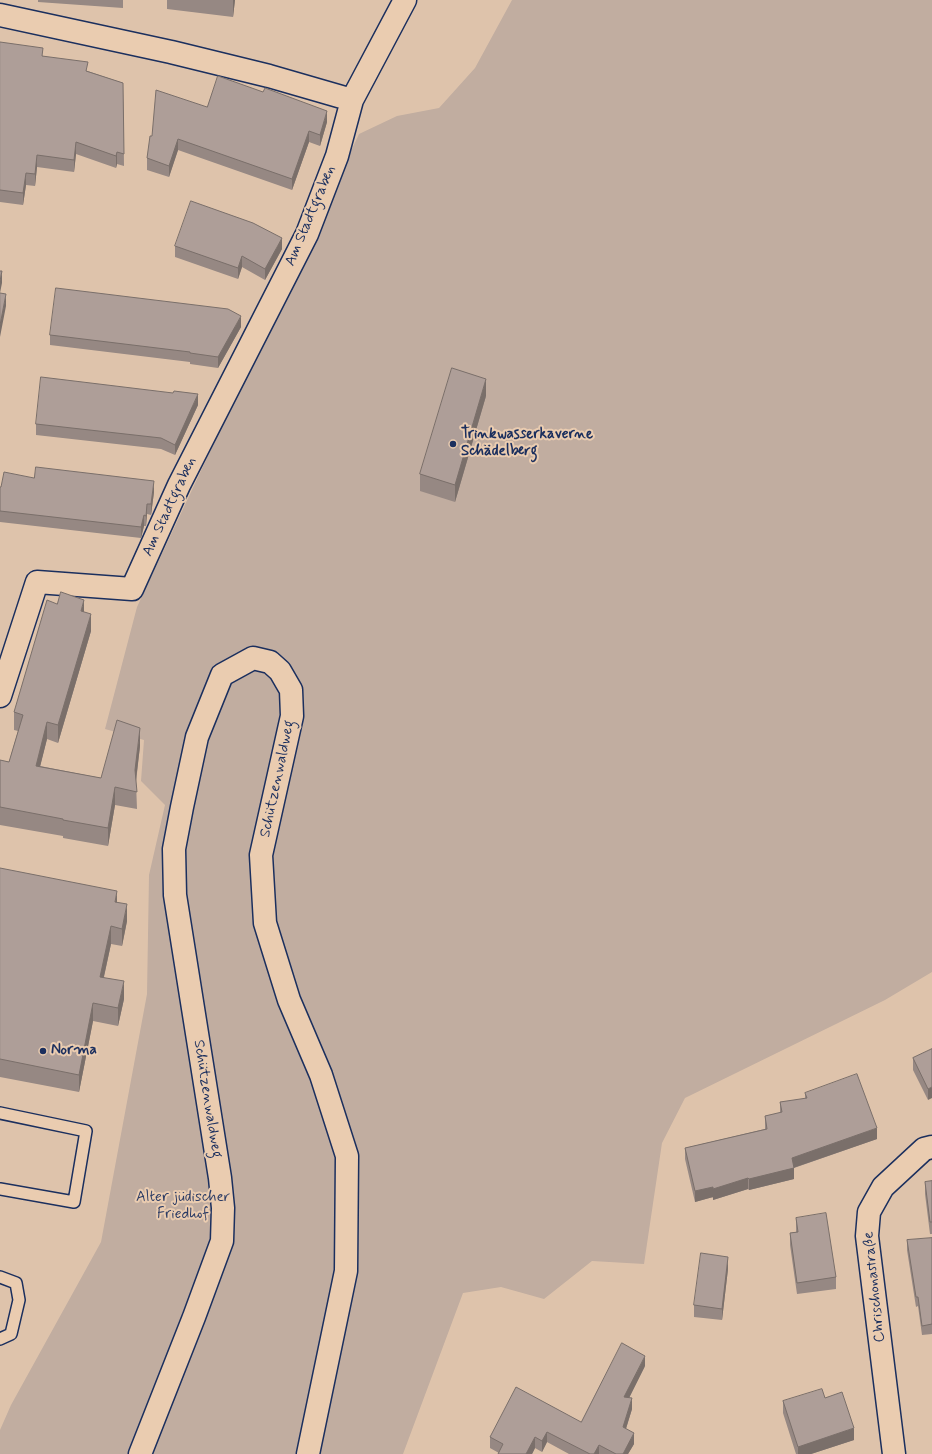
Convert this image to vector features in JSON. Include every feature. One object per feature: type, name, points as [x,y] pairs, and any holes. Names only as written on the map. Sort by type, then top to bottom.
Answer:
[{"type":"street","points":[[0,15],[239,68],[352,100],[405,0]]},
{"type":"street","name":"Am Stadtgraben","points":[[0,696],[37,582],[132,589],[179,485],[307,234],[337,156],[352,100]]},
{"type":"street","name":"Schützenwaldweg","points":[[140,1454],[222,1241],[223,1208],[220,1178],[174,895],[174,849],[197,737],[222,675],[253,658],[270,662],[280,671],[290,690],[292,716],[261,855],[265,923],[289,1000],[321,1075],[347,1156],[346,1270],[308,1454]]},
{"type":"street","name":"Chrischonastraße","points":[[894,1454],[867,1236],[868,1224],[870,1212],[883,1187],[924,1149],[932,1147]]},
{"type":"lane","points":[[0,1113],[86,1131],[74,1202],[0,1189]]},
{"type":"lane","points":[[0,1276],[16,1283],[19,1300],[11,1334],[0,1339]]},
{"type":"green space","name":"Alter jüdischer Friedhof","points":[[512,0],[932,0],[932,972],[885,1000],[685,1098],[662,1143],[644,1264],[592,1261],[544,1299],[501,1287],[463,1293],[403,1454],[0,1454],[0,1430],[11,1405],[101,1242],[147,994],[149,875],[165,805],[141,781],[144,740],[105,729],[137,607],[359,134],[397,116],[439,108],[475,68]]},
{"type":"building","points":[[0,42],[43,48],[42,56],[88,62],[86,71],[123,83],[124,154],[117,152],[116,156],[76,142],[74,160],[37,155],[35,174],[26,173],[23,193],[0,190]]},
{"type":"building","points":[[218,76],[263,92],[265,88],[327,111],[320,135],[309,131],[292,179],[178,139],[169,166],[147,158],[150,136],[152,136],[156,90],[207,107]]},
{"type":"building","points":[[191,201],[253,223],[282,238],[265,269],[242,256],[238,268],[175,246]]},
{"type":"building","points":[[56,288],[228,309],[241,316],[218,357],[190,352],[50,335]]},
{"type":"building","points":[[0,293],[6,294],[0,325]]},
{"type":"building","name":"Trinkwasserkaverne Schädelberg","points":[[452,368],[486,379],[455,485],[420,474]]},
{"type":"building","points":[[41,377],[173,393],[174,391],[198,394],[175,445],[161,438],[36,424]]},
{"type":"building","points":[[36,467],[154,481],[151,504],[147,504],[146,516],[144,515],[141,527],[0,511],[0,487],[4,472],[34,478]]},
{"type":"building","points":[[61,592],[84,600],[81,611],[91,614],[58,725],[47,722],[36,766],[101,778],[117,720],[140,728],[135,770],[137,792],[115,787],[108,828],[0,807],[0,760],[9,762],[23,715],[14,712],[47,600],[57,604]]},
{"type":"building","points":[[0,868],[117,891],[115,902],[127,904],[122,929],[111,926],[100,977],[124,981],[118,1008],[93,1003],[79,1075],[0,1059]]},
{"type":"building","points":[[932,1049],[932,1087],[928,1089],[913,1058]]},
{"type":"building","points":[[857,1074],[877,1128],[792,1158],[794,1168],[748,1178],[713,1189],[713,1187],[695,1191],[685,1148],[767,1129],[765,1116],[782,1112],[780,1102],[807,1098],[805,1093]]},
{"type":"building","points":[[932,1181],[932,1222],[930,1222],[925,1182]]},
{"type":"building","points":[[826,1213],[836,1277],[797,1283],[790,1233],[798,1232],[796,1218]]},
{"type":"building","points":[[932,1238],[932,1324],[922,1326],[907,1240]]},
{"type":"building","points":[[701,1253],[728,1257],[722,1309],[694,1305]]},
{"type":"building","points":[[622,1343],[645,1356],[624,1397],[632,1398],[623,1427],[634,1433],[623,1454],[616,1454],[599,1445],[594,1454],[590,1454],[547,1432],[542,1441],[535,1437],[526,1454],[498,1454],[503,1444],[490,1437],[516,1387],[581,1422]]},
{"type":"building","points":[[822,1389],[825,1398],[842,1392],[854,1428],[798,1447],[783,1401]]},
{"type":"place","name":"Trinkwasserkaverne Schädelberg","points":[[453,444]]},
{"type":"place","name":"Norma","points":[[43,1051]]}]
